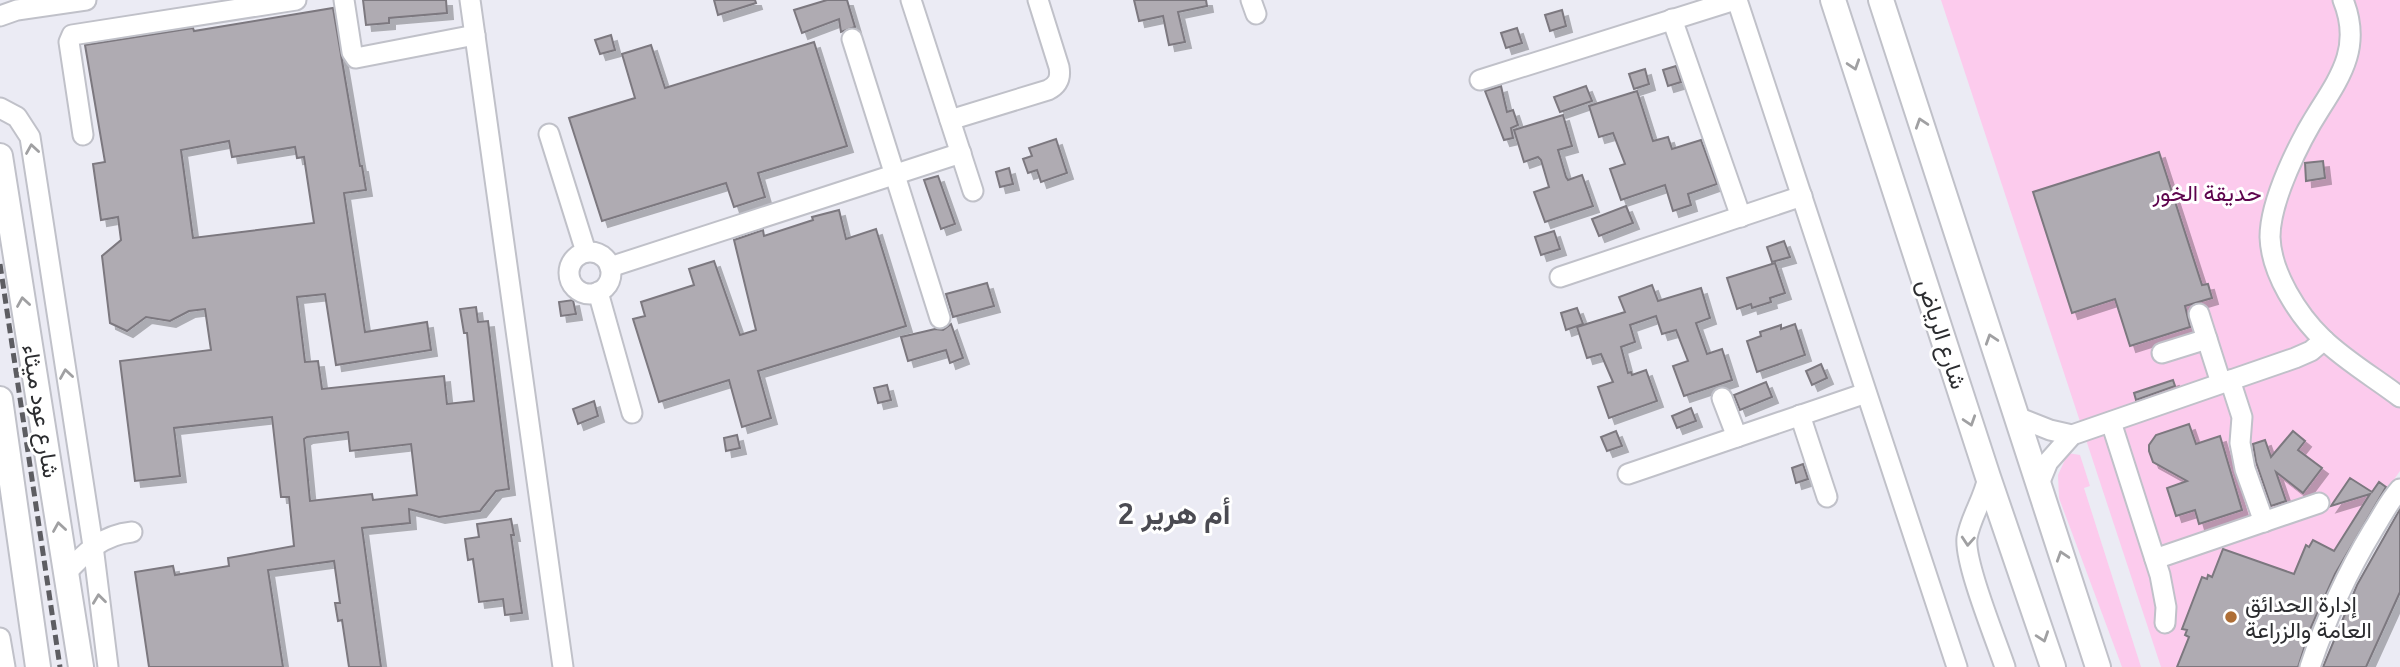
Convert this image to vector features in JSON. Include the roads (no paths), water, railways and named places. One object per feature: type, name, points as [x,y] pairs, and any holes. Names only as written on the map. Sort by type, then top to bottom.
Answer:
[{"type":"main road","name":"شارع الرياض","points":[[1833,0],[1988,477],[2053,667]]},
{"type":"main road","name":"شارع الرياض","points":[[1881,0],[2098,667]]},
{"type":"main road","name":"شارع عود ميثاء","points":[[0,156],[80,667]]},
{"type":"main road","name":"شارع عود ميثاء","points":[[0,398],[38,667]]},
{"type":"street","points":[[0,16],[17,10],[86,0]]},
{"type":"street","points":[[83,135],[69,41],[72,35],[296,0]]},
{"type":"street","points":[[344,0],[352,55],[356,58],[474,35]]},
{"type":"street","points":[[470,0],[563,667]]},
{"type":"street","points":[[911,0],[973,191]]},
{"type":"street","points":[[950,120],[1048,90],[1057,83],[1059,67],[1038,0]]},
{"type":"street","points":[[1480,80],[1736,0],[1957,667]]},
{"type":"street","points":[[2343,0],[2350,32],[2347,60],[2340,79],[2313,120],[2293,159],[2281,190],[2270,229],[2273,256],[2301,313],[2324,340],[2400,397]]},
{"type":"street","points":[[1672,19],[1741,217]]},
{"type":"street","points":[[852,39],[940,318]]},
{"type":"street","points":[[0,108],[18,117],[30,137],[93,546],[108,667]]},
{"type":"street","points":[[549,134],[586,253]]},
{"type":"street","points":[[610,267],[961,153]]},
{"type":"street","points":[[1560,277],[1802,197]]},
{"type":"street","points":[[592,252],[603,257],[610,267],[609,281],[598,292],[584,293],[573,285],[570,279],[569,272],[574,260],[586,253],[592,252]]},
{"type":"street","points":[[598,292],[632,413]]},
{"type":"street","points":[[2199,314],[2207,339],[2241,411],[2241,452],[2264,522]]},
{"type":"street","points":[[2162,353],[2207,339]]},
{"type":"street","points":[[2039,484],[2048,462],[2072,435],[2303,355],[2324,340]]},
{"type":"street","points":[[1628,474],[1866,393]]},
{"type":"street","points":[[1721,398],[1737,437]]},
{"type":"street","points":[[1800,415],[1826,497]]},
{"type":"street","points":[[2017,417],[2072,435]]},
{"type":"street","points":[[2111,422],[2164,590],[2165,622]]},
{"type":"street","points":[[1988,477],[1968,534],[1967,554],[2005,667]]},
{"type":"street","points":[[2310,667],[2348,576],[2400,489]]},
{"type":"street","points":[[2155,559],[2319,503]]},
{"type":"street","points":[[66,573],[93,546],[132,528],[112,524],[87,512]]},
{"type":"street","points":[[0,638],[5,667]]},
{"type":"railway","points":[[0,264],[60,667]]},
{"type":"place","name":"إدارة الحدائق العامة والزراعة","points":[[2231,617]]},
{"type":"district","name":"أم هرير 2","points":[[1174,514]]},
{"type":"park label","name":"حديقة الخور","points":[[2207,193]]}]
